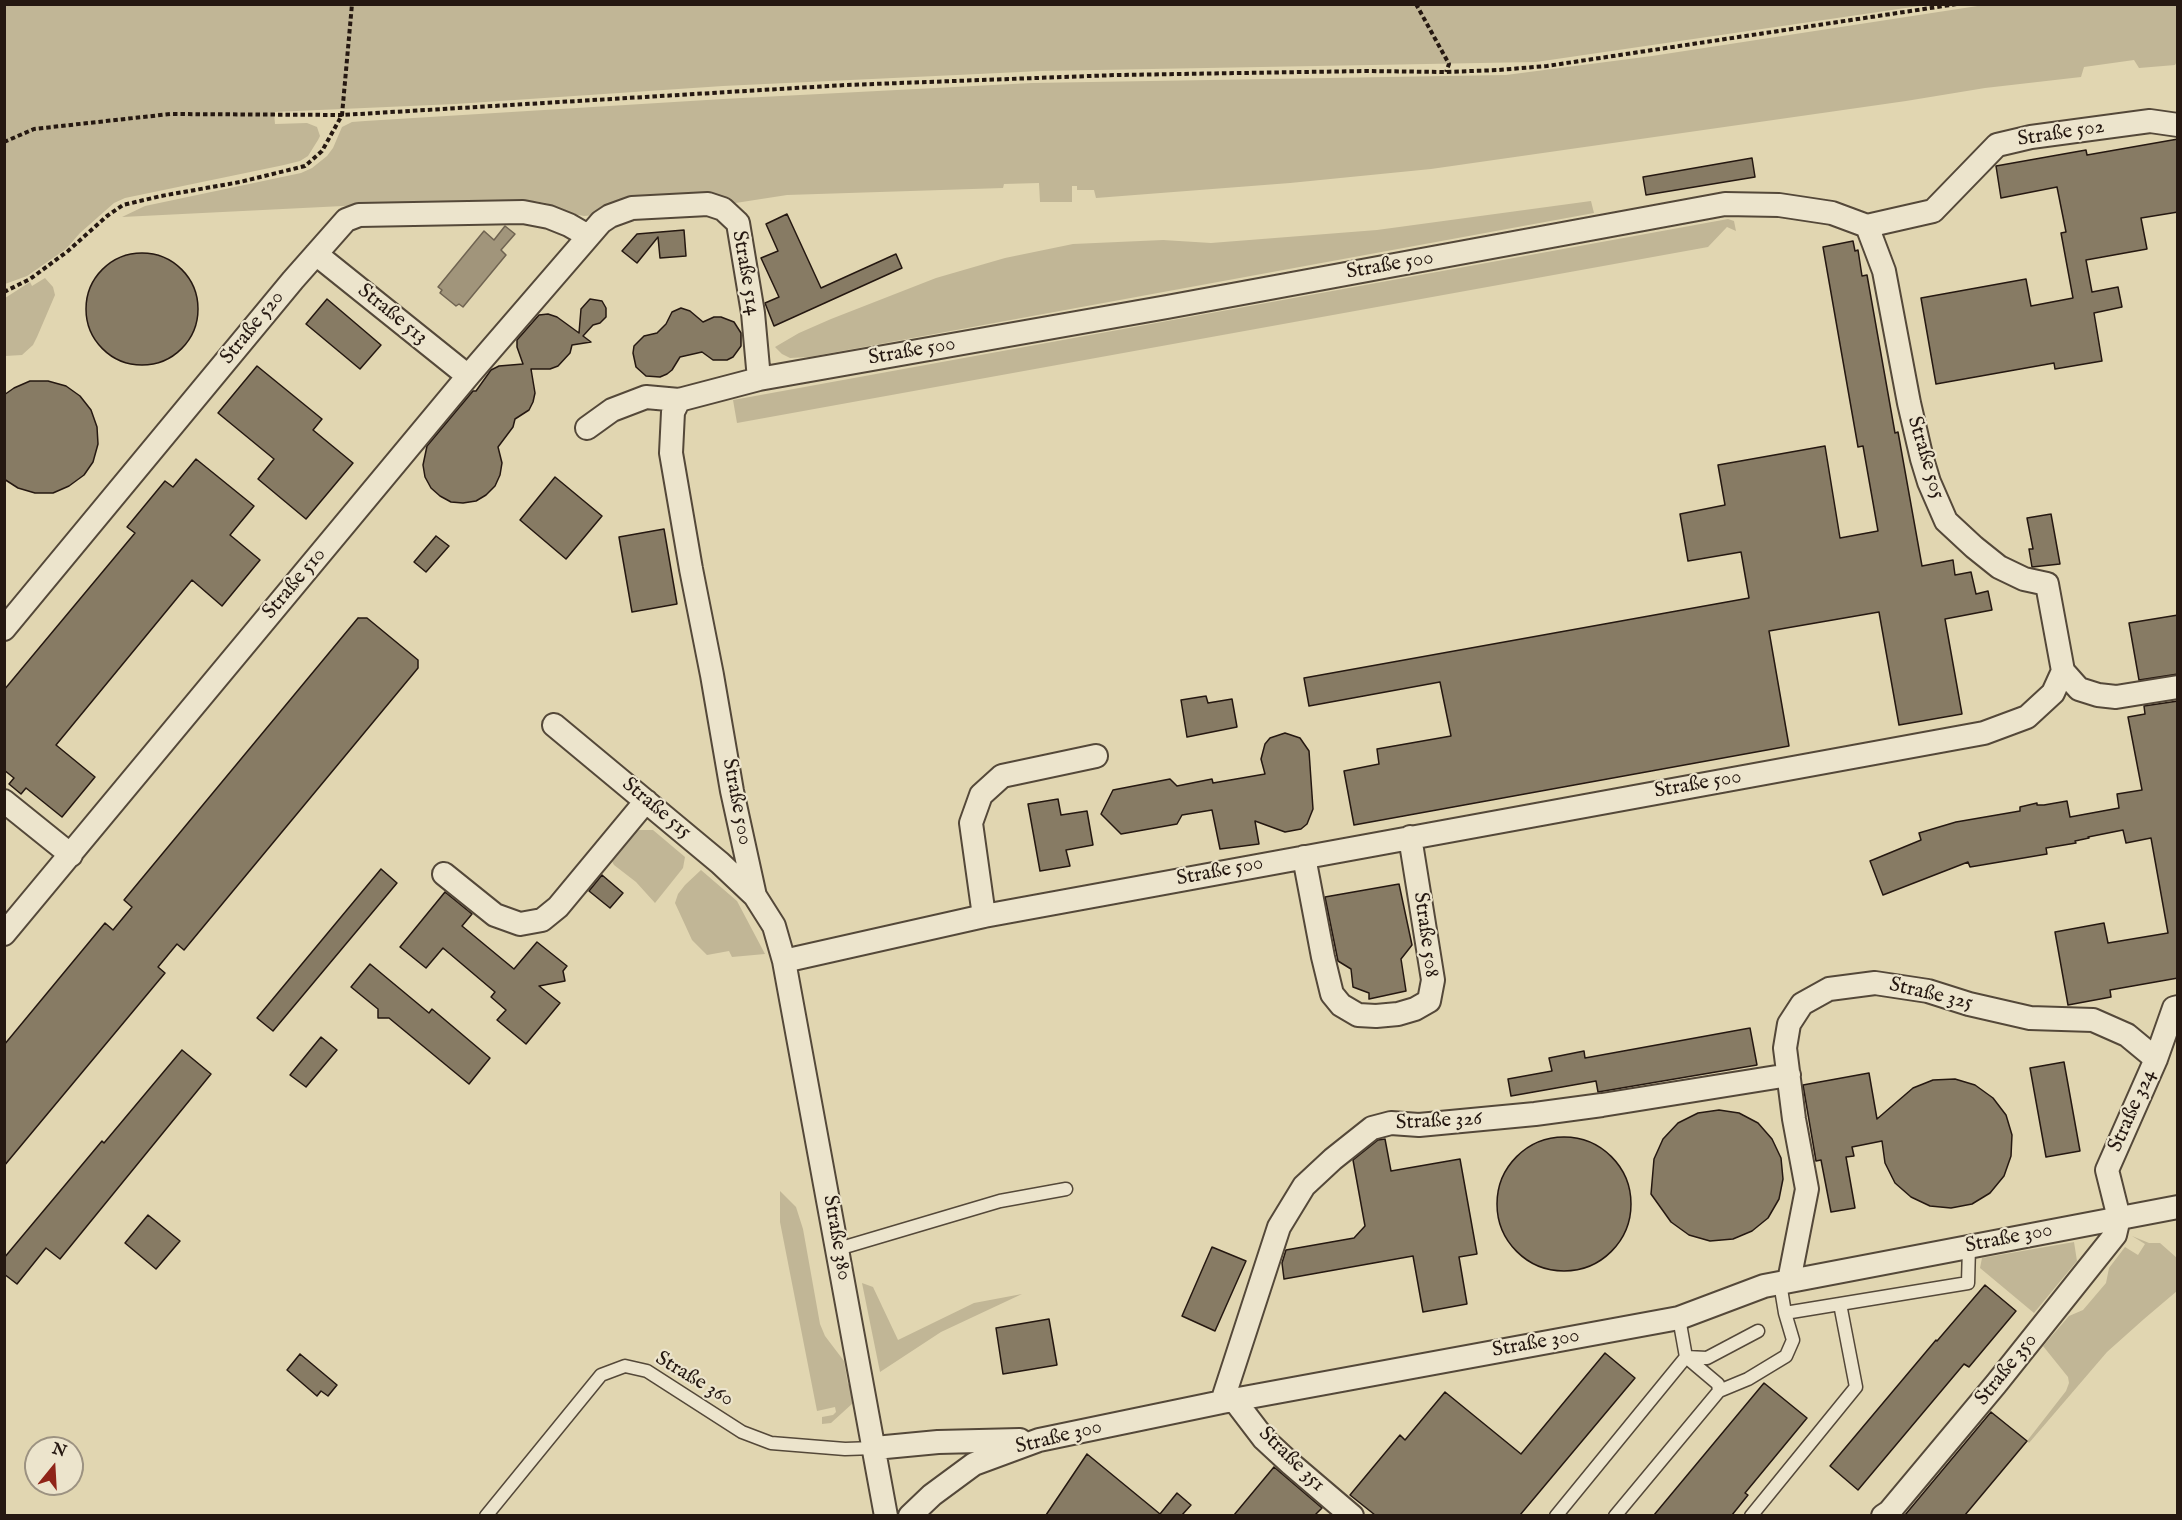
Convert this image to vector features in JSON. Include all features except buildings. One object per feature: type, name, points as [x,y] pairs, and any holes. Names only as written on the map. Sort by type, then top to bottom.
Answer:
[{"type":"street","name":"Straße 502","points":[[1867,226],[1933,211],[1997,145],[2031,137],[2150,121],[2178,125]]},
{"type":"street","name":"Straße 514","points":[[588,236],[610,216],[632,208],[708,204],[723,209],[738,223],[753,313],[759,379]]},
{"type":"street","name":"Straße 500","points":[[1867,226],[1832,213],[1779,205],[1725,204],[1179,305],[759,379],[679,400],[673,412],[671,453],[732,791],[755,896],[774,926],[784,961],[984,916],[1984,733],[2027,717],[2053,693],[2063,671]]},
{"type":"street","name":"Straße 520","points":[[4,629],[346,220],[359,215],[523,212],[549,217],[588,236]]},
{"type":"street","name":"Straße 505","points":[[1867,226],[1884,271],[1919,448],[1933,492],[1946,521],[1974,548],[1999,567],[2024,579],[2047,584],[2063,671]]},
{"type":"street","name":"Straße 510","points":[[4,934],[468,376],[588,236]]},
{"type":"street","name":"Straße 513","points":[[316,254],[468,376]]},
{"type":"street","points":[[587,428],[612,410],[646,397],[679,400]]},
{"type":"street","points":[[2063,671],[2079,689],[2098,695],[2116,697],[2178,687]]},
{"type":"street","name":"Straße 515","points":[[554,724],[720,863],[755,896]]},
{"type":"street","points":[[984,916],[971,823],[981,795],[1002,776],[1096,756]]},
{"type":"street","points":[[4,801],[71,855]]},
{"type":"street","points":[[444,873],[495,915],[520,924],[542,920],[558,907],[646,801]]},
{"type":"street","name":"Straße 508","points":[[1304,856],[1332,994],[1341,1005],[1358,1015],[1398,1014],[1415,1009],[1429,1001],[1433,980],[1410,837]]},
{"type":"street","name":"Straße 380","points":[[784,961],[886,1515]]},
{"type":"street","name":"Straße 325","points":[[1785,1282],[1807,1188],[1794,1119],[1785,1047],[1789,1024],[1802,1004],[1829,989],[1875,983],[1928,991],[1969,1004],[2030,1018],[2093,1020],[2127,1035],[2156,1059]]},
{"type":"street","name":"Straße 324","points":[[2120,1218],[2107,1170],[2156,1059],[2174,1008],[2178,1007]]},
{"type":"street","name":"Straße 326","points":[[1228,1402],[1279,1227],[1304,1186],[1372,1128],[1392,1123],[1419,1125],[1557,1111],[1789,1075]]},
{"type":"street","name":"Straße 300","points":[[910,1515],[932,1495],[974,1464],[1039,1440],[1228,1402],[1679,1318],[1764,1286],[2178,1206]]},
{"type":"street","name":"Straße 350","points":[[1883,1515],[1888,1512],[2036,1336],[2115,1235],[2120,1218]]},
{"type":"street","name":"Straße 351","points":[[1228,1402],[1291,1464],[1352,1515]]},
{"type":"street","points":[[874,1448],[939,1442],[1039,1440]]},
{"type":"lane","points":[[838,1249],[1000,1201],[1066,1189]]},
{"type":"lane","points":[[1785,1313],[1968,1283],[1969,1247]]},
{"type":"lane","points":[[1615,1515],[1719,1391],[1748,1379],[1786,1356],[1793,1340],[1785,1313],[1785,1282]]},
{"type":"lane","points":[[1751,1515],[1856,1387],[1840,1304]]},
{"type":"lane","points":[[1679,1318],[1686,1357],[1718,1384],[1719,1391]]},
{"type":"lane","points":[[1686,1357],[1707,1358],[1758,1331]]},
{"type":"lane","points":[[1556,1515],[1686,1357]]},
{"type":"lane","name":"Straße 360","points":[[486,1515],[601,1375],[625,1366],[647,1371],[741,1432],[771,1443],[845,1449],[874,1448]]},
{"type":"path","points":[[4,292],[30,279],[123,205],[240,182],[304,166],[322,151],[342,115],[352,4]]},
{"type":"path","points":[[1416,4],[1449,64],[1446,72]]},
{"type":"path","points":[[4,142],[34,129],[170,114],[342,115],[778,89],[1026,78],[1366,71],[1446,72],[1547,66],[1957,4]]},
{"type":"shaded area","points":[[4,5],[1926,5],[1536,62],[1042,71],[723,86],[455,104],[274,112],[275,124],[307,123],[317,127],[320,136],[308,156],[300,161],[284,165],[125,198],[114,203],[80,233],[66,249],[27,276],[5,284]]},
{"type":"shaded area","points":[[1984,5],[2177,5],[2178,59],[2175,65],[2139,68],[2134,60],[2084,67],[2081,77],[1985,88],[1431,169],[1096,198],[1094,190],[1077,190],[1077,186],[1072,186],[1072,202],[1040,202],[1039,183],[1004,184],[1003,188],[787,195],[729,204],[584,216],[568,213],[546,203],[535,201],[343,206],[122,217],[145,206],[301,173],[312,168],[327,156],[342,127],[352,122],[1032,83],[1506,75],[1652,56]]},
{"type":"shaded area","points":[[1591,201],[1594,213],[809,357],[790,358],[775,347],[831,319],[936,278],[1005,258],[1073,244],[1163,240],[1211,243],[1377,230]]},
{"type":"shaded area","points":[[1728,219],[1734,221],[1736,231],[1727,227],[1708,247],[737,423],[733,400]]},
{"type":"shaded area","points":[[505,226],[515,234],[501,250],[506,255],[463,307],[459,304],[456,306],[440,293],[442,290],[438,287],[484,231],[494,240]]},
{"type":"shaded area","points":[[45,278],[53,287],[55,295],[33,345],[22,355],[5,356],[5,298],[30,282],[32,286]]},
{"type":"shaded area","points":[[639,830],[653,830],[685,857],[683,868],[655,903],[611,860],[627,836]]},
{"type":"shaded area","points":[[701,870],[737,901],[765,954],[732,957],[729,951],[707,955],[692,940],[675,903],[685,885]]},
{"type":"shaded area","points":[[780,1191],[796,1207],[803,1229],[820,1324],[825,1336],[844,1361],[848,1384],[851,1385],[853,1403],[831,1423],[822,1424],[822,1417],[833,1415],[836,1412],[835,1407],[817,1411],[780,1222]]},
{"type":"shaded area","points":[[2132,1236],[2149,1243],[2160,1243],[2177,1258],[2177,1291],[2107,1352],[2029,1443],[2027,1441],[2066,1391],[2069,1383],[2068,1377],[2043,1346],[2069,1316],[2083,1310],[2106,1283],[2109,1268],[2125,1247],[2138,1255],[2145,1244]]},
{"type":"shaded area","points":[[2074,1242],[2077,1261],[2034,1313],[1980,1268],[1982,1258]]},
{"type":"shaded area","points":[[862,1283],[873,1287],[898,1340],[974,1303],[1022,1294],[941,1332],[880,1372]]}]
